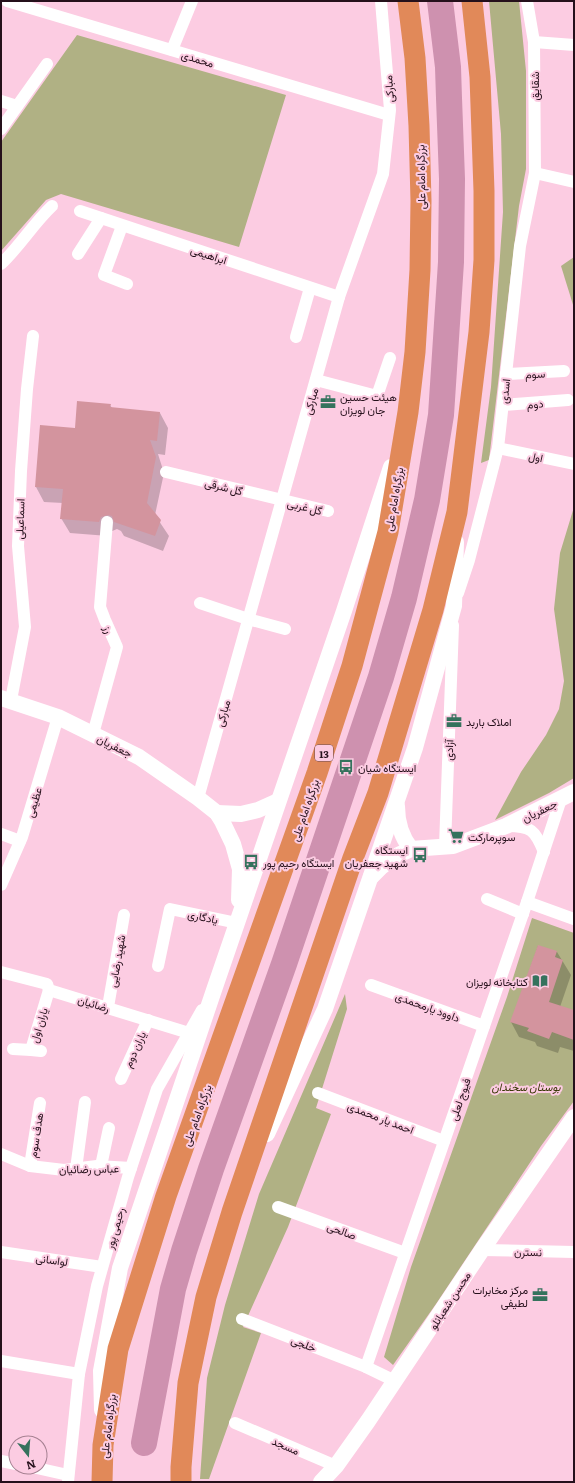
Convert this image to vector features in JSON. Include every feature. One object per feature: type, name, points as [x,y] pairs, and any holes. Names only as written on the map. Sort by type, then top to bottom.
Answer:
[{"type":"highway","name":"بزرگراه امام علی","points":[[102,1482],[103,1445],[118,1349],[166,1196],[314,781],[352,666],[388,532],[408,412],[415,352],[420,270],[421,200],[415,58],[408,1]]},
{"type":"highway","points":[[181,1482],[188,1383],[206,1297],[232,1212],[350,865],[378,793],[433,610],[457,512],[479,332],[484,260],[484,191],[480,77],[472,1]]},
{"type":"main road","points":[[103,1445],[101,1371],[120,1268],[344,611],[408,412]]},
{"type":"main road","points":[[232,1212],[325,1009],[369,879],[398,801],[415,748],[454,606],[457,512]]},
{"type":"main road","name":"جعفریان","points":[[6,699],[58,717],[139,757],[198,798],[216,813],[222,821],[233,844],[240,869],[241,886],[237,923]]},
{"type":"main road","name":"جعفریان","points":[[369,879],[381,867],[396,856],[411,849],[453,846],[506,826],[568,795]]},
{"type":"main road","points":[[216,813],[241,814],[258,810],[278,801]]},
{"type":"main road","points":[[398,801],[397,817],[400,829],[405,841],[411,849]]},
{"type":"main road","name":"محسن شعبانلو","points":[[329,1477],[395,1382],[482,1250],[574,1117]]},
{"type":"street","points":[[172,50],[192,1]]},
{"type":"street","name":"مبارکی","points":[[198,798],[339,297],[383,174],[389,102],[381,1]]},
{"type":"street","name":"شقایق","points":[[527,1],[534,42],[535,172]]},
{"type":"street","name":"محمدی","points":[[14,2],[389,115]]},
{"type":"street","points":[[534,42],[574,45]]},
{"type":"street","points":[[1,129],[47,64]]},
{"type":"street","points":[[1,101],[17,106]]},
{"type":"street","points":[[535,172],[574,182]]},
{"type":"street","name":"اسدی","points":[[454,606],[469,560],[498,448],[520,246],[535,172]]},
{"type":"street","points":[[1,264],[14,251],[32,226],[52,206]]},
{"type":"street","name":"ابراهیمی","points":[[80,211],[339,297]]},
{"type":"street","points":[[78,254],[101,218]]},
{"type":"street","points":[[122,226],[104,275],[127,284]]},
{"type":"street","points":[[296,337],[310,288]]},
{"type":"street","name":"اسماعیلی","points":[[6,699],[25,627],[18,546],[26,389],[33,336]]},
{"type":"street","points":[[316,380],[377,396],[390,358]]},
{"type":"street","name":"سوم","points":[[506,374],[564,371]]},
{"type":"street","name":"دوم","points":[[503,405],[568,400]]},
{"type":"street","name":"اول","points":[[498,448],[574,464]]},
{"type":"street","name":"گل شرقی","points":[[166,472],[282,500]]},
{"type":"street","name":"گل غربی","points":[[282,500],[328,512]]},
{"type":"street","name":"رز","points":[[92,734],[117,647],[100,607],[106,522]]},
{"type":"street","points":[[200,603],[248,619],[285,629]]},
{"type":"street","name":"آزادی","points":[[445,846],[454,606]]},
{"type":"street","name":"عظیمی","points":[[1,885],[20,841],[58,717]]},
{"type":"street","name":"فیوج لعلی","points":[[366,1367],[544,852],[568,795]]},
{"type":"street","points":[[506,826],[522,826],[531,830],[538,837],[544,852]]},
{"type":"street","points":[[1,834],[20,841]]},
{"type":"street","points":[[487,899],[523,914]]},
{"type":"street","points":[[527,902],[574,919]]},
{"type":"street","name":"یادگاری","points":[[158,966],[170,909],[237,923]]},
{"type":"street","name":"شهید رضایی","points":[[108,1007],[124,915]]},
{"type":"street","name":"رضائیان","points":[[1,972],[47,984],[49,990],[189,1032]]},
{"type":"street","name":"داوود یارمحمدی","points":[[371,985],[484,1026]]},
{"type":"street","name":"یاران اول","points":[[13,1049],[36,1051],[49,990]]},
{"type":"street","name":"رحیمی پور","points":[[68,1478],[79,1374],[102,1266],[131,1168],[157,1089],[214,990]]},
{"type":"street","name":"یاران دوم","points":[[121,1079],[148,1020]]},
{"type":"street","name":"احمد یار محمدی","points":[[318,1093],[444,1141]]},
{"type":"street","points":[[76,1169],[85,1102]]},
{"type":"street","name":"هدف سوم","points":[[30,1166],[40,1103]]},
{"type":"street","points":[[101,1166],[109,1128]]},
{"type":"street","name":"عباس رضائیان","points":[[1,1154],[30,1166],[64,1170],[101,1166],[131,1168]]},
{"type":"street","name":"صالحی","points":[[278,1207],[405,1253]]},
{"type":"street","name":"نسترن","points":[[482,1250],[574,1252]]},
{"type":"street","name":"لواسانی","points":[[1,1252],[102,1266]]},
{"type":"street","name":"خلجی","points":[[242,1319],[366,1367]]},
{"type":"street","points":[[1,1361],[79,1374]]},
{"type":"street","points":[[366,1367],[395,1382]]},
{"type":"street","name":"مسجد","points":[[235,1423],[329,1477]]},
{"type":"street","points":[[48,1472],[68,1478]]},
{"type":"green space","points":[[489,1],[519,1],[526,71],[526,169],[519,206],[489,460],[481,463],[491,387],[503,212],[501,134]]},
{"type":"green space","points":[[77,35],[286,95],[239,247],[61,194],[46,200],[1,251],[1,142]]},
{"type":"green space","points":[[574,257],[574,308],[561,266]]},
{"type":"green space","points":[[574,507],[574,778],[549,793],[495,820],[521,772],[546,735],[559,709],[564,681],[554,609],[560,553]]},
{"type":"green space","name":"بوستان سخندان","points":[[532,918],[574,933],[574,1101],[541,1146],[436,1304],[393,1365],[384,1357],[411,1267],[507,997]]},
{"type":"green space","points":[[345,994],[347,1009],[316,1108],[331,1114],[288,1227],[243,1327],[261,1333],[209,1479],[200,1479],[207,1378],[225,1305],[259,1194]]},
{"type":"building","points":[[77,401],[111,404],[110,407],[160,412],[157,441],[150,440],[156,457],[147,503],[161,520],[155,536],[114,522],[112,516],[108,515],[101,517],[99,522],[60,519],[63,489],[35,487],[40,425],[75,428]]},
{"type":"building","name":"کتابخانه لویزان","points":[[538,945],[557,951],[555,957],[563,960],[549,1002],[574,1010],[574,1040],[552,1032],[549,1039],[527,1031],[529,1028],[510,1022]]},
{"type":"waterway","points":[[144,1443],[173,1289],[184,1251],[211,1169],[284,964],[381,677],[404,598],[427,500],[441,415],[451,262],[452,179],[448,67],[440,1]]},
{"type":"place","name":"هیئت حسین جان لویزان","points":[[328,402]]},
{"type":"place","name":"املاک باربد","points":[[454,721]]},
{"type":"place","name":"ایستگاه شیان","points":[[346,767]]},
{"type":"place","name":"سوپرمارکت","points":[[456,836]]},
{"type":"place","name":"ایستگاه شهید جعفریان","points":[[420,855]]},
{"type":"place","name":"ایستگاه رحیم پور","points":[[251,862]]},
{"type":"place","name":"کتابخانه لویزان","points":[[540,981]]},
{"type":"place","name":"مرکز مخابرات لطیفی","points":[[540,1295]]}]
